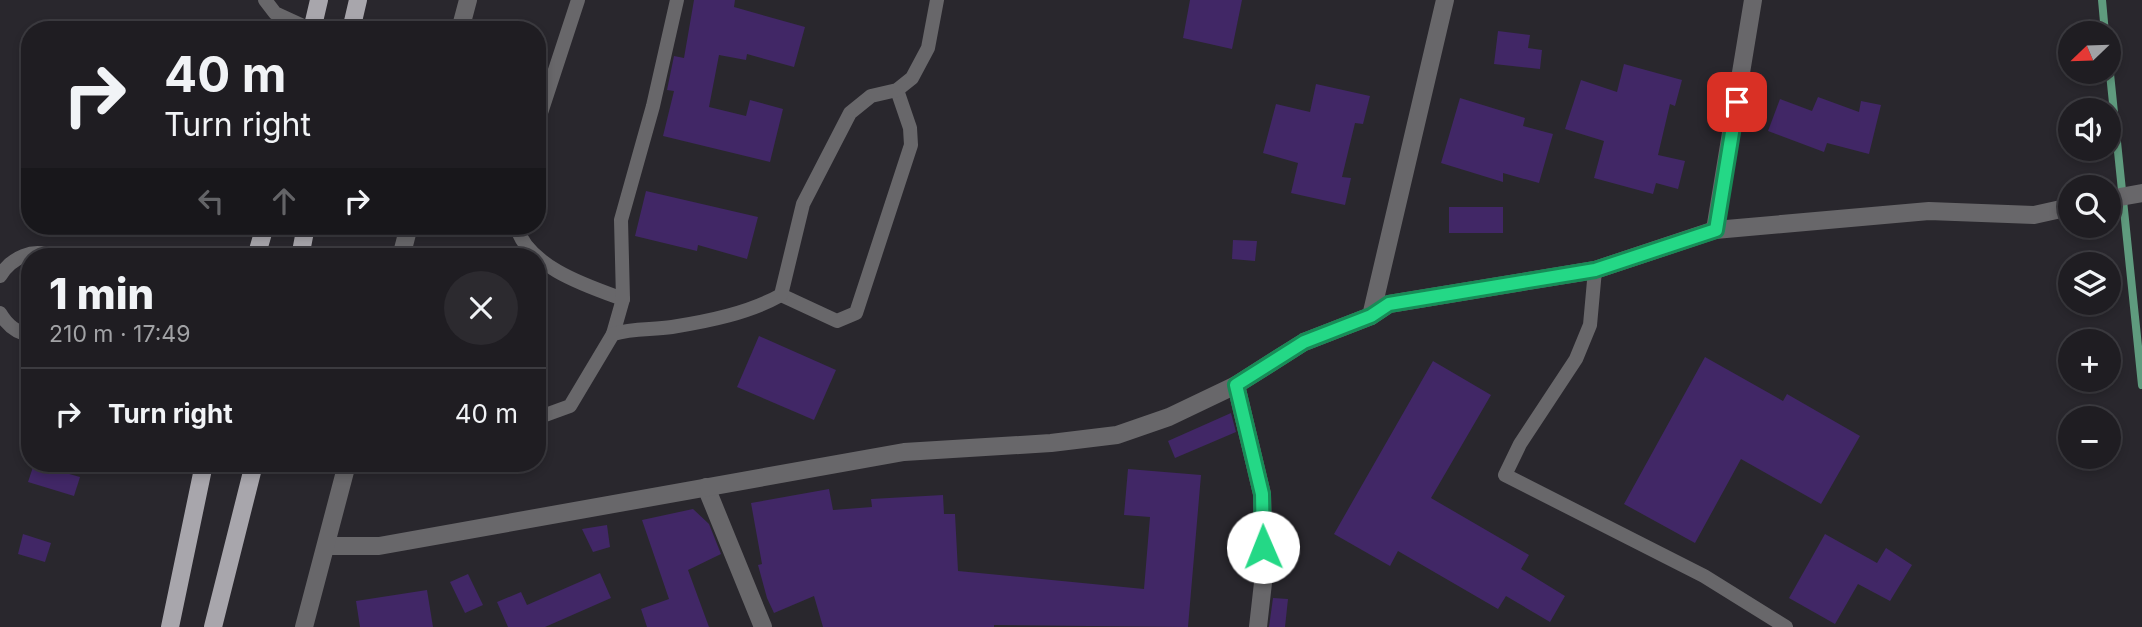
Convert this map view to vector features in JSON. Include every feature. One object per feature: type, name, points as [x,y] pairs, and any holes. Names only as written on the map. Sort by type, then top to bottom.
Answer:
[{"type":"main road","points":[[314,21],[319,0]]},
{"type":"main road","points":[[353,21],[358,0]]},
{"type":"main road","points":[[170,627],[202,472]]},
{"type":"main road","points":[[214,627],[252,472]]},
{"type":"street","points":[[462,21],[468,0]]},
{"type":"street","points":[[1371,316],[1445,0]]},
{"type":"street","points":[[1716,230],[1754,0]]},
{"type":"street","points":[[2121,196],[2142,192]]},
{"type":"street","points":[[326,546],[379,546],[904,452],[1051,443],[1117,435],[1170,417],[1236,385],[1304,342],[1371,316],[1389,304],[1595,270],[1716,230],[1929,211],[2034,215],[2058,210]]},
{"type":"street","points":[[1236,385],[1262,494],[1264,574],[1258,627]]},
{"type":"street","points":[[304,627],[345,472]]},
{"type":"street","points":[[706,488],[763,627]]},
{"type":"lane","points":[[265,0],[275,13],[292,21]]},
{"type":"lane","points":[[546,98],[578,0]]},
{"type":"lane","points":[[546,415],[570,406],[613,334],[623,299],[621,220],[653,106],[677,0]]},
{"type":"lane","points":[[613,334],[632,328],[671,327],[759,307],[781,295],[803,204],[850,113],[871,96],[897,90],[912,78],[928,48],[937,0]]},
{"type":"lane","points":[[781,295],[837,321],[856,313],[911,145],[909,128],[897,90]]},
{"type":"lane","points":[[0,276],[13,260],[21,257]]},
{"type":"lane","points":[[546,262],[584,284],[623,299]]},
{"type":"lane","points":[[1595,270],[1590,325],[1576,359],[1520,444],[1505,475],[1703,576],[1786,627]]},
{"type":"lane","points":[[0,313],[7,324],[21,333]]},
{"type":"building","points":[[694,0],[735,0],[734,7],[805,27],[794,67],[747,54],[746,60],[719,55],[709,107],[746,116],[750,100],[783,109],[770,162],[663,136],[674,91],[667,90],[674,56],[684,58]]},
{"type":"building","points":[[1190,0],[1242,0],[1232,49],[1183,38]]},
{"type":"building","points":[[1498,31],[1530,35],[1528,48],[1542,50],[1540,69],[1494,64]]},
{"type":"building","points":[[1624,64],[1682,80],[1675,106],[1670,104],[1658,155],[1685,161],[1678,189],[1656,183],[1653,194],[1594,178],[1604,141],[1565,129],[1581,80],[1617,92]]},
{"type":"building","points":[[1316,84],[1370,96],[1363,124],[1355,123],[1342,177],[1351,178],[1345,205],[1291,193],[1298,163],[1263,153],[1276,104],[1310,112]]},
{"type":"building","points":[[1818,97],[1859,112],[1861,101],[1881,105],[1869,154],[1827,143],[1824,152],[1768,131],[1780,99],[1812,111]]},
{"type":"building","points":[[1460,98],[1525,118],[1523,126],[1553,134],[1539,183],[1503,173],[1503,182],[1441,163]]},
{"type":"building","points":[[646,191],[758,217],[747,259],[698,245],[697,251],[635,236]]},
{"type":"building","points":[[1449,207],[1503,207],[1503,233],[1449,233]]},
{"type":"building","points":[[1233,240],[1257,241],[1255,261],[1232,259]]},
{"type":"building","points":[[759,336],[836,370],[814,420],[737,387]]},
{"type":"building","points":[[1705,357],[1783,401],[1787,394],[1860,436],[1821,504],[1741,459],[1695,543],[1624,504]]},
{"type":"building","points":[[1433,361],[1491,395],[1431,498],[1529,555],[1521,569],[1565,596],[1550,622],[1506,596],[1498,609],[1398,551],[1390,566],[1334,534]]},
{"type":"building","points":[[1231,413],[1236,432],[1175,458],[1168,441]]},
{"type":"building","points":[[1128,469],[1201,475],[1188,627],[823,627],[814,596],[774,613],[767,598],[758,565],[762,564],[751,503],[829,489],[833,510],[872,507],[871,499],[943,495],[944,514],[955,514],[958,571],[1144,589],[1150,517],[1124,515]]},
{"type":"building","points":[[31,472],[62,472],[80,477],[74,496],[28,482]]},
{"type":"building","points":[[693,509],[709,524],[721,554],[688,570],[709,627],[647,627],[641,609],[669,599],[642,520]]},
{"type":"building","points":[[607,525],[610,547],[593,552],[582,529]]},
{"type":"building","points":[[23,534],[51,543],[45,562],[18,554]]},
{"type":"building","points":[[1825,534],[1877,563],[1886,548],[1912,565],[1890,601],[1858,584],[1835,624],[1789,598]]},
{"type":"building","points":[[600,573],[611,598],[545,627],[508,627],[497,602],[521,592],[527,605]]},
{"type":"building","points":[[468,574],[483,605],[465,613],[450,582]]},
{"type":"building","points":[[427,590],[433,627],[360,627],[356,601]]},
{"type":"building","points":[[1273,598],[1288,599],[1285,627],[1269,627]]},
{"type":"waterway","points":[[2102,0],[2104,21]]},
{"type":"waterway","points":[[2111,84],[2142,385]]},
{"type":"route","points":[[1263,547],[1262,494],[1236,385],[1304,342],[1371,316],[1389,304],[1595,270],[1623,263],[1716,230],[1737,102]]}]
